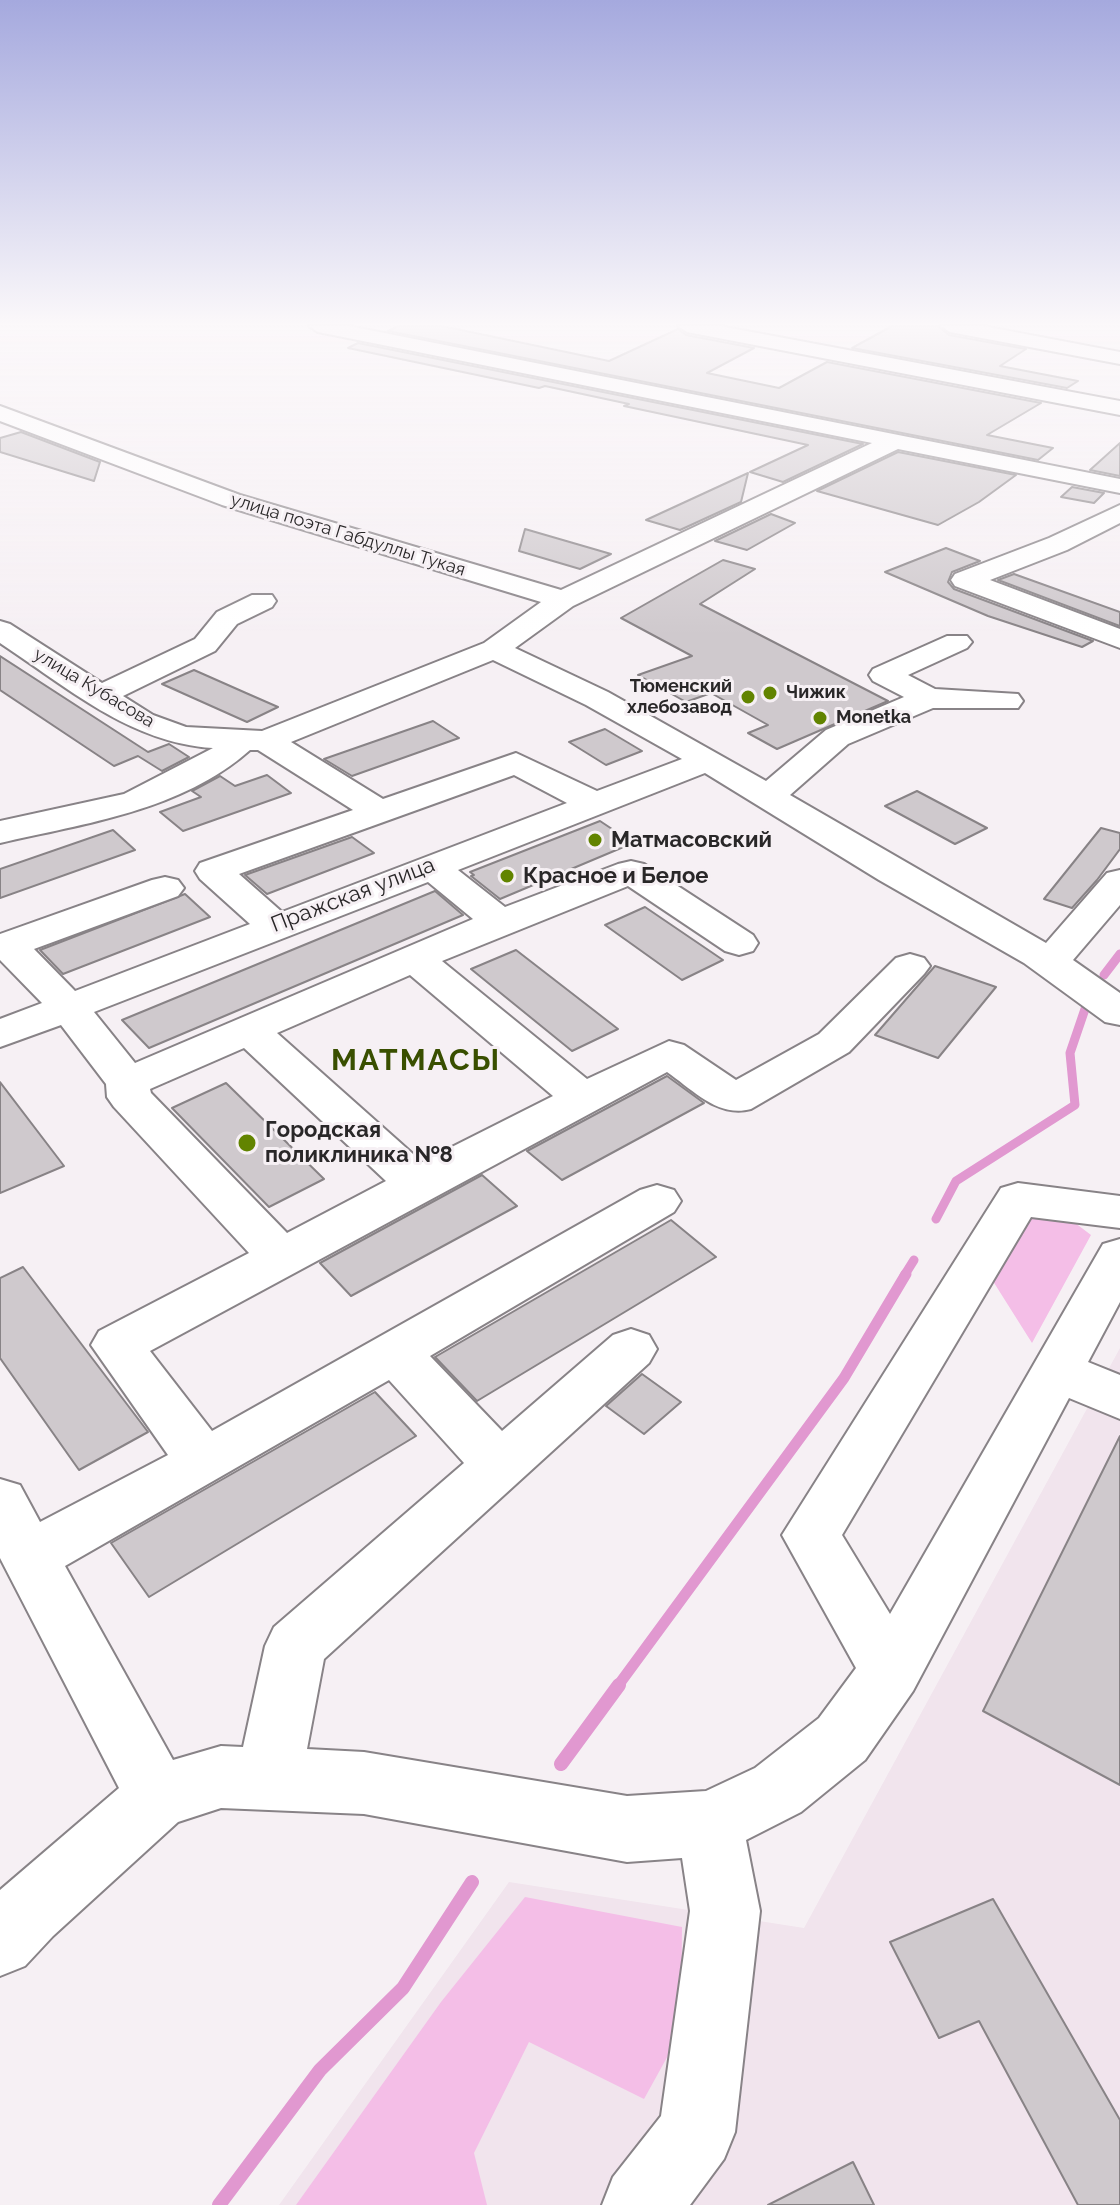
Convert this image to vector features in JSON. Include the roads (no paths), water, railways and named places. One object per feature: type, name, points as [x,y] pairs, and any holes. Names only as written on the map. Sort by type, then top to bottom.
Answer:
[{"type":"street","name":"улица поэта Габдуллы Тукая","points":[[42,429],[231,500],[563,600]]},
{"type":"street","points":[[835,429],[1120,486]]},
{"type":"street","points":[[0,832],[135,802],[252,742],[494,649],[563,600],[896,441]]},
{"type":"street","points":[[1120,513],[1058,544],[965,580],[1120,639]]},
{"type":"street","points":[[99,696],[205,645],[227,618],[262,601]]},
{"type":"street","name":"улица Кубасова","points":[[0,630],[142,722],[182,736],[252,742]]},
{"type":"street","points":[[957,642],[884,675],[929,698],[1007,701]]},
{"type":"street","points":[[494,649],[567,680],[709,760],[1046,961],[1120,1013]]},
{"type":"street","points":[[767,797],[837,737],[929,698]]},
{"type":"street","points":[[252,742],[380,812]]},
{"type":"street","name":"Пражская улица","points":[[0,1034],[274,925],[709,760]]},
{"type":"street","points":[[274,925],[213,871],[516,763],[593,803]]},
{"type":"street","points":[[430,865],[500,922]]},
{"type":"street","points":[[128,1082],[500,922],[631,872],[739,943]]},
{"type":"street","points":[[1046,961],[1066,947],[1120,881]]},
{"type":"street","points":[[165,888],[4,946],[67,1006],[128,1082],[129,1097],[281,1256]]},
{"type":"street","points":[[415,959],[583,1098]]},
{"type":"street","points":[[204,1462],[117,1345],[669,1054],[735,1099],[834,1043],[910,966]]},
{"type":"street","points":[[249,1030],[418,1184]]},
{"type":"street","points":[[891,1671],[811,1535],[1018,1199],[1120,1212]]},
{"type":"street","points":[[30,1556],[204,1462],[657,1201]]},
{"type":"street","points":[[0,1941],[28,1911],[158,1797],[221,1777],[364,1783],[627,1829],[710,1823],[778,1790],[842,1739],[891,1671],[1120,1256]]},
{"type":"street","points":[[269,1778],[296,1646],[502,1467],[631,1349]]},
{"type":"street","points":[[395,1352],[502,1467]]},
{"type":"street","points":[[1055,1370],[1120,1398]]},
{"type":"street","points":[[0,1502],[158,1797]]},
{"type":"street","points":[[641,2205],[697,2132],[725,1911],[710,1823]]},
{"type":"waterway","points":[[1104,975],[1120,954]]},
{"type":"waterway","points":[[936,1219],[956,1181],[1075,1105],[1070,1053],[1085,1009]]},
{"type":"waterway","points":[[904,1276],[914,1260]]},
{"type":"waterway","points":[[617,1687],[844,1378],[906,1274]]},
{"type":"waterway","points":[[561,1764],[619,1685]]},
{"type":"waterway","points":[[219,2205],[320,2070],[403,1988],[472,1882]]},
{"type":"place","name":"Чижик","points":[[770,693]]},
{"type":"place","name":"Тюменский хлебозавод","points":[[748,697]]},
{"type":"place","name":"Monetka","points":[[820,718]]},
{"type":"place","name":"Матмасовский","points":[[595,840]]},
{"type":"place","name":"Красное и Белое","points":[[507,876]]},
{"type":"place","name":"Городская поликлиника №8","points":[[247,1143]]},
{"type":"district","name":"МАТМАСЫ","points":[[416,1061]]}]
